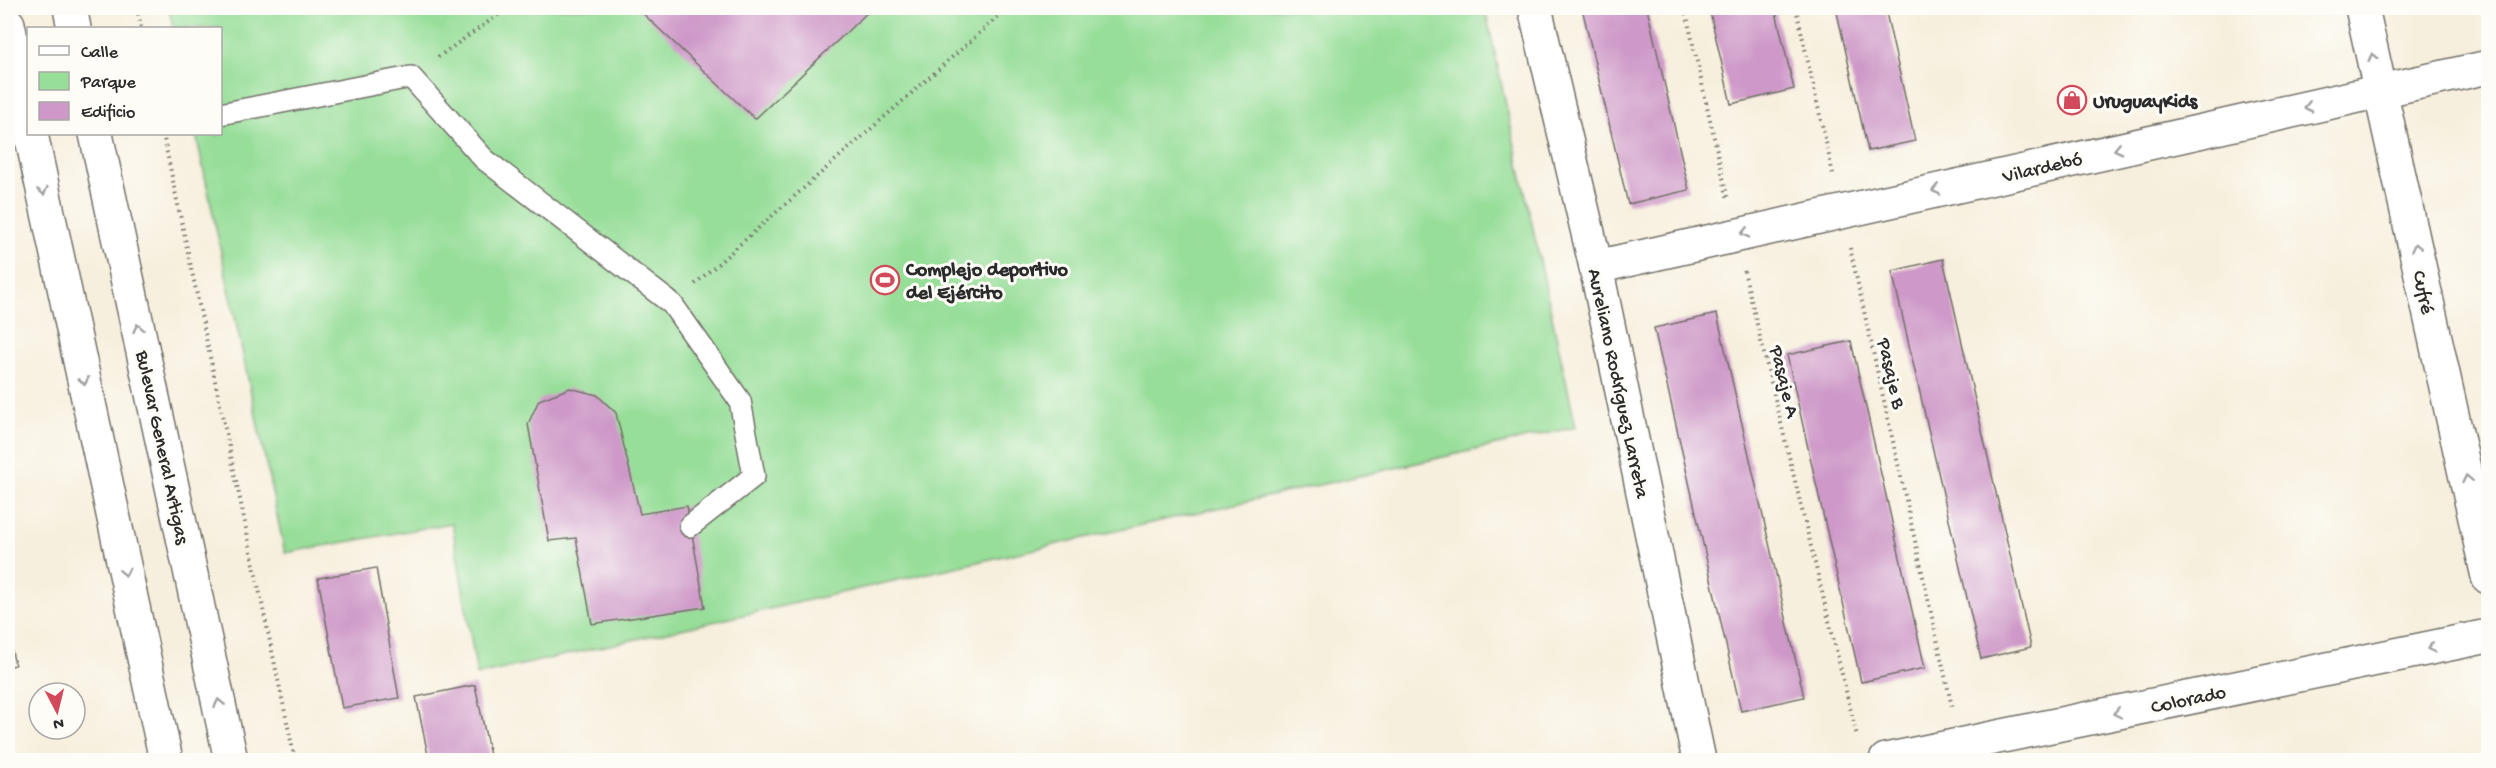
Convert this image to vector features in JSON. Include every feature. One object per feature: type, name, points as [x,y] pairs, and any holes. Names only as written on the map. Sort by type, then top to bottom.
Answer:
[{"type":"street","points":[[70,8],[74,27]]},
{"type":"street","name":"Aureliano Rodríguez Larreta","points":[[1535,8],[1596,267],[1699,760]]},
{"type":"street","name":"Cufré","points":[[2362,8],[2488,577]]},
{"type":"street","points":[[8,24],[27,117]]},
{"type":"street","name":"Vilardebó","points":[[1596,267],[2488,67]]},
{"type":"street","points":[[31,135],[166,760]]},
{"type":"street","name":"Bulevar General Artigas","points":[[102,135],[231,760]]},
{"type":"street","name":"Colorado","points":[[1886,760],[2488,636]]},
{"type":"lane","points":[[222,114],[411,77],[484,159],[672,304],[740,401],[754,476],[690,526]]},
{"type":"path","points":[[137,8],[141,27]]},
{"type":"path","points":[[411,77],[508,8]]},
{"type":"path","points":[[672,304],[1008,8]]},
{"type":"path","name":"Pasaje A","points":[[1685,8],[1736,236],[1857,738]]},
{"type":"path","name":"Pasaje B","points":[[1796,8],[1961,746]]},
{"type":"path","points":[[163,135],[295,760]]},
{"type":"green space","name":"Complejo deportivo del Ejército","points":[[169,8],[1485,8],[1576,427],[477,675],[452,523],[285,553],[196,135],[222,135],[222,27],[173,27]]},
{"type":"building","points":[[637,8],[872,8],[755,119]]},
{"type":"building","points":[[1582,8],[1647,8],[1689,190],[1628,204]]},
{"type":"building","points":[[1709,8],[1775,8],[1794,89],[1731,104]]},
{"type":"building","points":[[1836,8],[1885,8],[1915,141],[1868,151]]},
{"type":"building","points":[[1943,259],[2031,647],[1981,659],[1892,271]]},
{"type":"building","points":[[1717,314],[1804,697],[1741,711],[1654,328]]},
{"type":"building","points":[[1851,341],[1925,668],[1861,682],[1787,355]]},
{"type":"building","points":[[570,388],[597,395],[616,413],[640,514],[687,506],[705,607],[592,624],[576,538],[549,541],[528,424],[539,400]]},
{"type":"building","points":[[376,568],[399,698],[342,708],[318,578]]},
{"type":"building","points":[[8,634],[15,665],[8,667]]},
{"type":"building","points":[[475,685],[491,760],[429,760],[416,697]]},
{"type":"place","name":"UruguayKids","points":[[2072,100]]},
{"type":"place","name":"Complejo deportivo del Ejército","points":[[885,280]]}]
